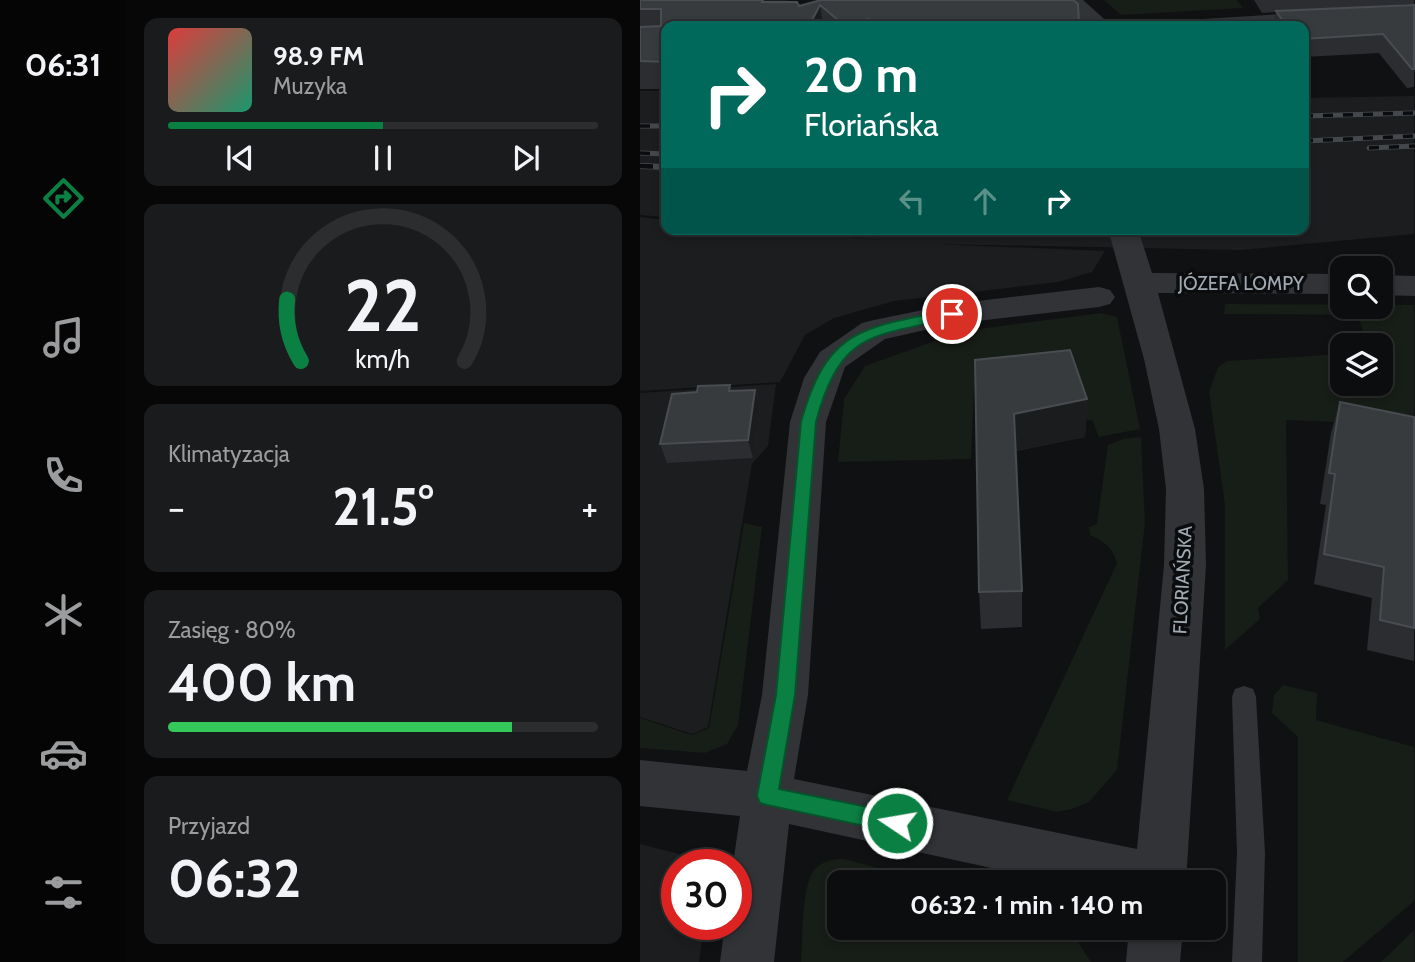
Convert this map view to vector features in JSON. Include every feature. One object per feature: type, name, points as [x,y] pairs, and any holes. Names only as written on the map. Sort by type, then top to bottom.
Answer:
[{"type":"street","points":[[1070,0],[1094,21]]},
{"type":"street","points":[[1284,21],[1415,13]]},
{"type":"street","name":"FLORIAŃSKA","points":[[1125,235],[1140,283],[1177,429],[1185,489],[1185,565],[1161,870]]},
{"type":"street","name":"JÓZEFA LOMPY","points":[[1140,283],[1330,284]]},
{"type":"street","points":[[1393,285],[1415,286]]},
{"type":"street","points":[[747,962],[767,796],[785,695],[808,422],[818,387],[832,360],[874,331],[913,320],[1098,297]]},
{"type":"street","points":[[640,783],[767,796],[1057,870]]},
{"type":"street","name":"FLORIAŃSKA","points":[[1153,962],[1155,940]]},
{"type":"lane","points":[[1244,697],[1251,853],[1247,962]]},
{"type":"shaded area","points":[[1104,0],[1237,0],[1243,8],[1121,15]]},
{"type":"shaded area","points":[[640,91],[661,91],[661,217],[640,215]]},
{"type":"shaded area","points":[[1414,96],[1414,234],[1241,250],[935,244],[1105,251],[1092,272],[1058,282],[894,301],[834,318],[805,335],[780,382],[640,391],[640,217],[661,219],[661,235],[830,235],[881,240],[837,235],[1309,235],[1309,98]]},
{"type":"shaded area","points":[[1225,304],[1330,305],[1330,315],[1224,314]]},
{"type":"shaded area","points":[[1393,305],[1414,305],[1414,438],[1333,422],[1286,420],[1288,580],[1258,608],[1260,619],[1225,650],[1225,505],[1209,392],[1218,367],[1227,361],[1330,355],[1330,396],[1393,396],[1393,333],[1363,333],[1359,319],[1393,319]]},
{"type":"shaded area","points":[[1101,313],[1117,317],[1140,429],[1099,437],[1092,420],[1082,421],[988,383],[974,386],[971,459],[838,462],[844,399],[865,366],[962,331]]},
{"type":"shaded area","points":[[776,384],[768,446],[752,464],[708,727],[692,734],[640,717],[640,393]]},
{"type":"shaded area","points":[[1141,437],[1145,523],[1117,770],[1089,802],[1072,809],[1057,812],[1007,800],[1117,563],[1107,546],[1090,535],[1089,527],[1097,524],[1108,445],[1123,439]]},
{"type":"shaded area","points":[[744,523],[762,527],[738,725],[727,744],[705,753],[640,748],[640,718],[692,735],[709,728]]},
{"type":"shaded area","points":[[1283,685],[1317,693],[1316,720],[1414,747],[1414,901],[1343,962],[1298,962],[1298,737],[1272,713],[1274,695]]},
{"type":"shaded area","points":[[640,844],[661,849],[661,940],[702,940],[699,962],[640,962]]},
{"type":"shaded area","points":[[844,859],[886,870],[827,870],[827,940],[1077,940],[1091,962],[801,962],[805,901],[810,878],[821,864]]},
{"type":"shaded area","points":[[1414,930],[1414,962],[1381,962]]},
{"type":"building","points":[[640,0],[763,0],[762,2],[797,2],[799,6],[821,0],[1073,0],[1078,4],[1079,21],[839,21],[820,5],[812,21],[661,21],[661,9],[640,9]]},
{"type":"building","points":[[1414,5],[1414,69],[1383,34],[1309,39],[1309,21],[1283,21],[1276,11]]},
{"type":"building","points":[[661,26],[661,62],[640,61],[640,27]]},
{"type":"building","points":[[1070,350],[1087,399],[1014,414],[1022,591],[979,592],[975,360]]},
{"type":"building","points":[[730,385],[729,391],[755,390],[748,440],[660,444],[672,394],[697,392],[698,386]]},
{"type":"building","points":[[1340,402],[1414,417],[1414,628],[1380,620],[1384,567],[1324,554],[1335,474],[1329,473]]},
{"type":"railway","points":[[1309,116],[1415,113]]},
{"type":"railway","points":[[640,126],[661,126]]},
{"type":"railway","points":[[1309,141],[1415,136]]},
{"type":"railway","points":[[1369,148],[1415,146]]},
{"type":"railway","points":[[640,153],[661,154]]},
{"type":"railway","points":[[640,166],[661,167]]},
{"type":"route","points":[[897,823],[767,796],[785,695],[808,422],[822,378],[832,360],[848,346],[874,331],[913,320],[952,314]]}]
